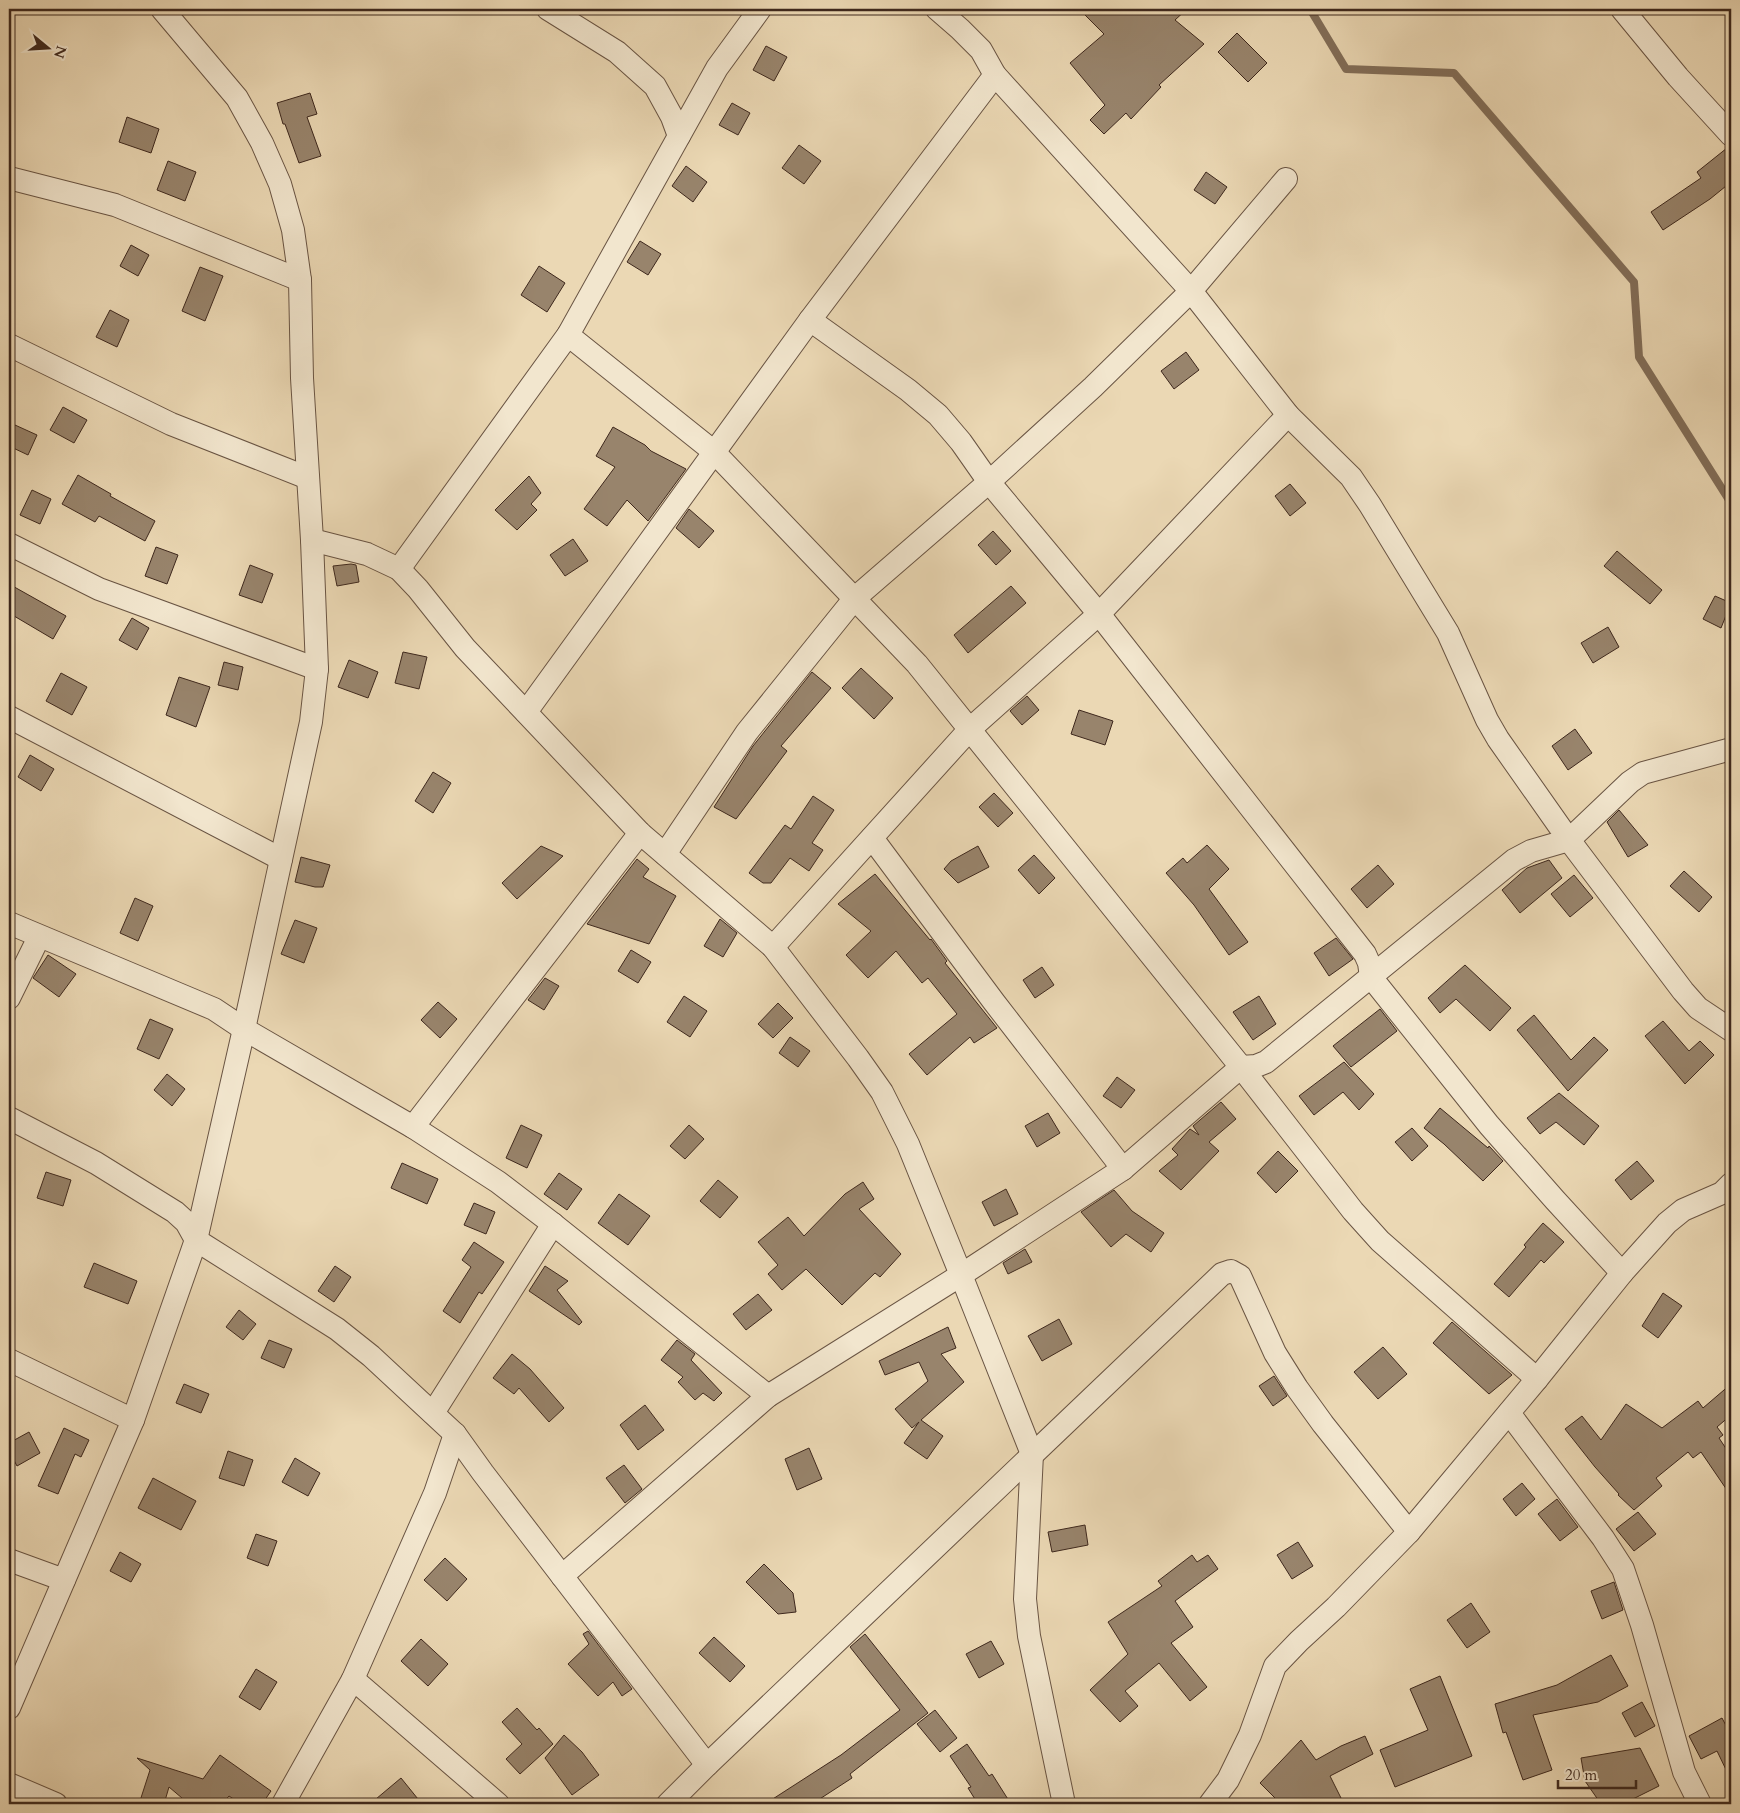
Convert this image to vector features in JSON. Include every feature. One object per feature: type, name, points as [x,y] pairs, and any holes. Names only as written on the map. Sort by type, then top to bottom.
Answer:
[{"type":"street","points":[[9,1708],[133,1420],[196,1240],[311,722],[317,669],[312,540],[302,378],[300,280],[293,230],[283,193],[262,143],[236,98],[162,9]]},
{"type":"street","points":[[548,9],[617,52],[655,86],[672,117],[679,136]]},
{"type":"street","points":[[399,569],[568,335],[717,68],[760,9]]},
{"type":"street","points":[[937,9],[981,50],[995,75],[1191,291],[1288,415],[1351,477],[1448,634],[1487,720],[1498,739],[1569,840],[1688,997],[1698,1008],[1731,1030]]},
{"type":"street","points":[[1622,9],[1678,77],[1730,131]]},
{"type":"street","points":[[526,712],[713,451],[995,75]]},
{"type":"street","points":[[9,178],[114,204],[300,280]]},
{"type":"street","points":[[665,854],[748,732],[855,598],[989,482],[1093,387],[1191,291],[1286,179]]},
{"type":"street","points":[[810,320],[908,390],[938,416],[961,442],[989,482],[1099,614],[1365,954],[1369,963],[1371,977],[1489,1125],[1622,1272]]},
{"type":"street","points":[[568,335],[713,451],[917,664],[1241,1067],[1353,1211],[1380,1241],[1537,1379]]},
{"type":"street","points":[[9,345],[171,424],[308,478]]},
{"type":"street","points":[[773,947],[970,729],[1099,614],[1288,415]]},
{"type":"street","points":[[312,540],[367,554],[399,569],[418,589],[465,648],[640,833],[773,947],[882,1092],[908,1144],[1032,1454],[1025,1599],[1029,1636],[1064,1804]]},
{"type":"street","points":[[9,544],[99,589],[317,669]]},
{"type":"street","points":[[9,717],[281,859]]},
{"type":"street","points":[[562,1576],[768,1396],[962,1275],[1122,1169],[1241,1067],[1256,1066],[1266,1062],[1514,860],[1530,851],[1569,840],[1642,773],[1731,749]]},
{"type":"street","points":[[413,1127],[640,833]]},
{"type":"street","points":[[872,838],[1000,1010],[1122,1169]]},
{"type":"street","points":[[9,923],[214,1009],[244,1029],[413,1127],[498,1182],[768,1396]]},
{"type":"street","points":[[9,998],[39,937]]},
{"type":"street","points":[[9,1118],[96,1163],[176,1212],[186,1222],[196,1240],[337,1330],[371,1356],[433,1413],[455,1434],[488,1480],[707,1765]]},
{"type":"street","points":[[1210,1804],[1228,1780],[1250,1735],[1275,1666],[1409,1532],[1537,1379],[1622,1272],[1667,1223],[1683,1210],[1722,1193],[1731,1184]]},
{"type":"street","points":[[433,1413],[553,1224]]},
{"type":"street","points":[[668,1804],[1222,1274],[1231,1271],[1240,1276],[1275,1353],[1297,1388],[1323,1424],[1409,1532]]},
{"type":"street","points":[[9,1360],[133,1420]]},
{"type":"street","points":[[1509,1413],[1603,1538],[1622,1569],[1642,1625],[1684,1772],[1700,1804]]},
{"type":"street","points":[[283,1804],[353,1679],[435,1493],[455,1434]]},
{"type":"street","points":[[9,1560],[64,1580]]},
{"type":"street","points":[[353,1679],[498,1804]]},
{"type":"street","points":[[9,1784],[56,1804]]},
{"type":"building","points":[[1079,9],[1187,9],[1175,20],[1204,44],[1159,85],[1161,87],[1131,119],[1126,113],[1104,134],[1090,120],[1105,105],[1070,63],[1104,34]]},
{"type":"building","points":[[1237,33],[1267,63],[1248,82],[1218,52]]},
{"type":"building","points":[[766,46],[787,57],[774,81],[753,70]]},
{"type":"building","points":[[310,93],[317,114],[307,117],[321,156],[299,163],[285,124],[283,124],[277,103]]},
{"type":"building","points":[[732,103],[750,113],[738,135],[719,125]]},
{"type":"building","points":[[127,117],[159,129],[151,153],[119,142]]},
{"type":"building","points":[[799,145],[821,161],[804,184],[782,168]]},
{"type":"building","points":[[1727,148],[1731,148],[1731,182],[1710,199],[1663,230],[1651,212],[1701,178],[1697,172]]},
{"type":"building","points":[[168,161],[196,172],[185,201],[157,190]]},
{"type":"building","points":[[686,166],[707,182],[693,202],[672,186]]},
{"type":"building","points":[[1206,172],[1227,187],[1215,204],[1194,190]]},
{"type":"building","points":[[640,241],[661,254],[648,275],[627,262]]},
{"type":"building","points":[[131,245],[149,255],[138,276],[120,266]]},
{"type":"building","points":[[539,266],[565,283],[547,312],[521,295]]},
{"type":"building","points":[[200,267],[223,276],[205,321],[182,311]]},
{"type":"building","points":[[110,310],[129,320],[117,347],[96,337]]},
{"type":"building","points":[[1186,352],[1199,370],[1174,389],[1161,371]]},
{"type":"building","points":[[63,407],[87,420],[74,443],[50,430]]},
{"type":"building","points":[[15,425],[37,435],[28,455],[9,446],[9,437]]},
{"type":"building","points":[[613,427],[645,445],[651,451],[686,469],[648,521],[627,500],[607,526],[584,509],[615,467],[596,456]]},
{"type":"building","points":[[78,475],[111,494],[110,496],[155,521],[145,541],[99,516],[95,522],[62,504]]},
{"type":"building","points":[[529,476],[541,493],[531,504],[537,510],[517,530],[495,510]]},
{"type":"building","points":[[1290,484],[1306,503],[1290,516],[1275,496]]},
{"type":"building","points":[[32,490],[51,499],[40,524],[20,515]]},
{"type":"building","points":[[689,509],[714,531],[699,548],[676,528]]},
{"type":"building","points":[[993,531],[1011,551],[996,565],[978,545]]},
{"type":"building","points":[[573,539],[588,561],[565,576],[550,555]]},
{"type":"building","points":[[156,547],[178,555],[167,584],[145,576]]},
{"type":"building","points":[[1617,551],[1662,590],[1650,604],[1604,566]]},
{"type":"building","points":[[250,565],[273,574],[262,603],[239,595]]},
{"type":"building","points":[[356,565],[359,582],[337,586],[333,566]]},
{"type":"building","points":[[9,584],[66,616],[53,639],[9,613]]},
{"type":"building","points":[[1011,586],[1026,603],[968,653],[954,635]]},
{"type":"building","points":[[1715,596],[1731,603],[1721,628],[1703,619]]},
{"type":"building","points":[[132,618],[149,628],[137,650],[119,640]]},
{"type":"building","points":[[1608,627],[1619,647],[1593,663],[1581,643]]},
{"type":"building","points":[[403,652],[427,657],[419,689],[395,683]]},
{"type":"building","points":[[349,660],[378,672],[368,698],[338,687]]},
{"type":"building","points":[[224,662],[243,667],[238,690],[218,685]]},
{"type":"building","points":[[861,668],[893,698],[874,719],[842,688]]},
{"type":"building","points":[[812,672],[831,688],[781,746],[787,751],[736,819],[714,807],[753,746]]},
{"type":"building","points":[[61,673],[87,687],[72,715],[46,701]]},
{"type":"building","points":[[179,677],[210,687],[196,727],[166,715]]},
{"type":"building","points":[[1027,696],[1039,710],[1022,725],[1010,711]]},
{"type":"building","points":[[1079,710],[1113,721],[1105,745],[1071,734]]},
{"type":"building","points":[[1575,729],[1592,753],[1568,770],[1552,746]]},
{"type":"building","points":[[30,755],[54,769],[41,791],[18,777]]},
{"type":"building","points":[[433,772],[451,783],[433,813],[415,801]]},
{"type":"building","points":[[994,793],[1013,813],[998,827],[979,807]]},
{"type":"building","points":[[813,796],[834,810],[812,843],[823,850],[809,871],[790,858],[771,883],[763,883],[749,873],[785,825],[791,829]]},
{"type":"building","points":[[1619,810],[1648,845],[1628,857],[1607,822]]},
{"type":"building","points":[[1207,845],[1229,869],[1209,889],[1248,942],[1229,955],[1194,905],[1166,873],[1183,858],[1187,863]]},
{"type":"building","points":[[541,846],[563,856],[517,899],[502,883]]},
{"type":"building","points":[[978,846],[989,867],[958,883],[944,869],[951,861]]},
{"type":"building","points":[[1034,855],[1055,878],[1039,894],[1018,870]]},
{"type":"building","points":[[301,857],[330,865],[323,887],[295,882]]},
{"type":"building","points":[[637,859],[649,869],[643,877],[676,896],[649,944],[587,924]]},
{"type":"building","points":[[1549,860],[1562,878],[1520,913],[1502,890],[1527,868]]},
{"type":"building","points":[[1378,865],[1394,884],[1367,908],[1351,889]]},
{"type":"building","points":[[1684,871],[1712,897],[1699,912],[1670,886]]},
{"type":"building","points":[[875,874],[931,939],[947,961],[945,963],[997,1028],[974,1043],[970,1037],[927,1075],[909,1054],[957,1014],[928,978],[922,983],[896,951],[868,978],[846,955],[871,931],[838,904]]},
{"type":"building","points":[[1574,875],[1593,898],[1570,917],[1551,894]]},
{"type":"building","points":[[135,898],[153,906],[138,941],[120,933]]},
{"type":"building","points":[[720,919],[737,933],[723,957],[704,946]]},
{"type":"building","points":[[295,920],[317,928],[304,963],[281,954]]},
{"type":"building","points":[[1336,938],[1353,959],[1329,976],[1314,953]]},
{"type":"building","points":[[631,950],[651,962],[638,983],[618,971]]},
{"type":"building","points":[[48,955],[76,974],[59,997],[33,978]]},
{"type":"building","points":[[1465,965],[1511,1008],[1490,1031],[1456,999],[1440,1013],[1428,998]]},
{"type":"building","points":[[1042,967],[1054,985],[1035,998],[1023,980]]},
{"type":"building","points":[[545,978],[559,986],[544,1010],[528,1000]]},
{"type":"building","points":[[684,996],[707,1011],[690,1037],[667,1022]]},
{"type":"building","points":[[1259,996],[1276,1024],[1253,1040],[1233,1012]]},
{"type":"building","points":[[438,1002],[457,1019],[440,1038],[421,1020]]},
{"type":"building","points":[[778,1003],[793,1018],[773,1038],[758,1024]]},
{"type":"building","points":[[1380,1009],[1397,1031],[1351,1067],[1333,1046]]},
{"type":"building","points":[[1534,1015],[1571,1060],[1594,1037],[1608,1050],[1568,1091],[1517,1030]]},
{"type":"building","points":[[150,1019],[173,1029],[159,1059],[137,1049]]},
{"type":"building","points":[[1663,1021],[1689,1051],[1700,1041],[1714,1055],[1685,1084],[1645,1036]]},
{"type":"building","points":[[790,1037],[810,1051],[798,1067],[779,1053]]},
{"type":"building","points":[[1344,1062],[1374,1094],[1359,1110],[1343,1092],[1314,1115],[1299,1096]]},
{"type":"building","points":[[167,1074],[185,1089],[172,1106],[154,1090]]},
{"type":"building","points":[[1117,1077],[1135,1090],[1121,1108],[1103,1096]]},
{"type":"building","points":[[1559,1093],[1599,1126],[1584,1145],[1556,1122],[1540,1134],[1527,1118]]},
{"type":"building","points":[[1221,1102],[1236,1119],[1209,1142],[1219,1151],[1181,1190],[1159,1171],[1178,1155],[1172,1149],[1190,1129],[1199,1135],[1193,1126]]},
{"type":"building","points":[[1440,1108],[1488,1148],[1489,1146],[1503,1161],[1483,1181],[1424,1128]]},
{"type":"building","points":[[1048,1113],[1060,1133],[1037,1147],[1025,1126]]},
{"type":"building","points":[[521,1125],[542,1135],[527,1168],[506,1158]]},
{"type":"building","points":[[689,1125],[704,1139],[685,1159],[670,1146]]},
{"type":"building","points":[[1412,1128],[1428,1146],[1412,1161],[1395,1142]]},
{"type":"building","points":[[1278,1151],[1298,1171],[1276,1193],[1257,1173]]},
{"type":"building","points":[[1637,1161],[1654,1181],[1631,1200],[1615,1180]]},
{"type":"building","points":[[402,1163],[438,1179],[427,1204],[391,1188]]},
{"type":"building","points":[[46,1172],[71,1180],[63,1206],[37,1198]]},
{"type":"building","points":[[559,1173],[582,1189],[567,1210],[544,1194]]},
{"type":"building","points":[[718,1180],[738,1197],[720,1218],[700,1201]]},
{"type":"building","points":[[863,1182],[874,1199],[859,1209],[901,1254],[880,1277],[875,1273],[842,1305],[806,1269],[782,1290],[768,1274],[778,1265],[758,1242],[788,1217],[804,1236],[845,1194]]},
{"type":"building","points":[[1006,1189],[1018,1214],[994,1226],[982,1202]]},
{"type":"building","points":[[1114,1190],[1132,1211],[1164,1233],[1151,1252],[1126,1234],[1111,1247],[1081,1212]]},
{"type":"building","points":[[619,1194],[650,1216],[628,1245],[598,1223]]},
{"type":"building","points":[[474,1203],[495,1212],[486,1234],[464,1225]]},
{"type":"building","points":[[1543,1223],[1564,1242],[1544,1263],[1541,1260],[1509,1297],[1494,1284],[1526,1247],[1524,1245]]},
{"type":"building","points":[[474,1242],[504,1262],[482,1294],[479,1292],[460,1323],[443,1311],[471,1267],[462,1260]]},
{"type":"building","points":[[1025,1249],[1032,1262],[1008,1274],[1003,1263]]},
{"type":"building","points":[[94,1263],[137,1281],[128,1304],[84,1287]]},
{"type":"building","points":[[335,1266],[351,1277],[334,1302],[318,1291]]},
{"type":"building","points":[[545,1266],[568,1281],[557,1290],[582,1322],[579,1325],[529,1291]]},
{"type":"building","points":[[1663,1293],[1682,1306],[1658,1338],[1642,1326]]},
{"type":"building","points":[[758,1294],[772,1310],[746,1330],[733,1314]]},
{"type":"building","points":[[239,1310],[256,1324],[243,1340],[226,1327]]},
{"type":"building","points":[[1059,1319],[1072,1344],[1042,1361],[1028,1336]]},
{"type":"building","points":[[1452,1322],[1512,1375],[1489,1394],[1433,1343]]},
{"type":"building","points":[[948,1327],[956,1348],[941,1354],[964,1382],[921,1420],[943,1436],[927,1459],[904,1443],[919,1422],[912,1428],[895,1409],[928,1381],[919,1362],[885,1375],[879,1361]]},
{"type":"building","points":[[269,1340],[292,1349],[284,1368],[261,1358]]},
{"type":"building","points":[[677,1340],[695,1354],[691,1360],[722,1393],[714,1401],[703,1393],[695,1400],[678,1382],[683,1377],[661,1360]]},
{"type":"building","points":[[1383,1347],[1407,1374],[1378,1399],[1354,1372]]},
{"type":"building","points":[[512,1354],[530,1369],[564,1408],[549,1422],[519,1388],[514,1394],[493,1378]]},
{"type":"building","points":[[1274,1376],[1287,1396],[1273,1406],[1259,1386]]},
{"type":"building","points":[[184,1384],[209,1394],[201,1413],[176,1403]]},
{"type":"building","points":[[1731,1384],[1731,1415],[1717,1427],[1723,1435],[1719,1438],[1731,1456],[1731,1496],[1701,1452],[1693,1458],[1688,1452],[1656,1478],[1662,1486],[1634,1510],[1618,1495],[1565,1429],[1582,1416],[1601,1440],[1626,1404],[1662,1428],[1698,1401],[1703,1408]]},
{"type":"building","points":[[645,1405],[664,1430],[638,1450],[620,1425]]},
{"type":"building","points":[[64,1428],[89,1440],[81,1457],[75,1454],[58,1494],[38,1486]]},
{"type":"building","points":[[29,1432],[40,1453],[17,1466],[9,1451],[9,1443]]},
{"type":"building","points":[[809,1448],[822,1479],[797,1490],[785,1459]]},
{"type":"building","points":[[228,1451],[253,1460],[244,1486],[219,1478]]},
{"type":"building","points":[[295,1458],[320,1473],[308,1496],[282,1482]]},
{"type":"building","points":[[624,1465],[642,1489],[625,1503],[606,1478]]},
{"type":"building","points":[[153,1478],[196,1501],[181,1530],[138,1508]]},
{"type":"building","points":[[1522,1483],[1535,1499],[1516,1516],[1503,1499]]},
{"type":"building","points":[[1557,1499],[1578,1527],[1560,1541],[1538,1514]]},
{"type":"building","points":[[1638,1512],[1656,1534],[1634,1551],[1616,1529]]},
{"type":"building","points":[[1085,1525],[1088,1545],[1052,1552],[1048,1532]]},
{"type":"building","points":[[256,1534],[277,1541],[268,1566],[247,1558]]},
{"type":"building","points":[[1298,1542],[1313,1566],[1292,1579],[1277,1555]]},
{"type":"building","points":[[120,1552],[141,1564],[131,1582],[110,1571]]},
{"type":"building","points":[[1192,1555],[1197,1562],[1208,1555],[1218,1569],[1175,1601],[1193,1627],[1171,1643],[1207,1687],[1190,1701],[1159,1663],[1125,1691],[1138,1706],[1120,1722],[1090,1690],[1128,1654],[1108,1622],[1162,1586],[1158,1581]]},
{"type":"building","points":[[445,1558],[467,1579],[447,1601],[424,1580]]},
{"type":"building","points":[[764,1564],[793,1593],[796,1612],[778,1614],[746,1582]]},
{"type":"building","points":[[1614,1582],[1623,1610],[1602,1619],[1591,1591]]},
{"type":"building","points":[[1471,1603],[1490,1632],[1467,1648],[1447,1620]]},
{"type":"building","points":[[588,1631],[632,1689],[622,1696],[613,1682],[598,1696],[568,1664],[589,1644],[583,1634]]},
{"type":"building","points":[[865,1634],[928,1713],[850,1774],[852,1778],[812,1804],[765,1804],[841,1755],[900,1710],[850,1647]]},
{"type":"building","points":[[714,1637],[745,1666],[730,1682],[699,1653]]},
{"type":"building","points":[[421,1639],[448,1664],[428,1686],[401,1661]]},
{"type":"building","points":[[991,1641],[1004,1664],[979,1678],[966,1654]]},
{"type":"building","points":[[1611,1655],[1628,1686],[1598,1702],[1533,1715],[1552,1770],[1523,1780],[1506,1732],[1503,1733],[1495,1704],[1557,1685]]},
{"type":"building","points":[[256,1669],[277,1682],[260,1710],[239,1697]]},
{"type":"building","points":[[1440,1676],[1472,1756],[1395,1787],[1380,1750],[1428,1730],[1410,1689]]},
{"type":"building","points":[[1642,1702],[1655,1726],[1635,1737],[1622,1713]]},
{"type":"building","points":[[517,1708],[553,1744],[520,1774],[506,1759],[522,1744],[502,1722]]},
{"type":"building","points":[[935,1710],[957,1738],[940,1752],[917,1724]]},
{"type":"building","points":[[1722,1718],[1731,1735],[1731,1780],[1717,1751],[1701,1759],[1689,1736]]},
{"type":"building","points":[[564,1735],[582,1752],[599,1775],[572,1795],[545,1758]]},
{"type":"building","points":[[1365,1736],[1373,1754],[1330,1776],[1344,1804],[1281,1804],[1260,1783],[1301,1740],[1316,1760],[1341,1746]]},
{"type":"building","points":[[967,1744],[989,1776],[992,1774],[1011,1804],[978,1804],[968,1788],[971,1787],[950,1756]]},
{"type":"building","points":[[1640,1748],[1659,1786],[1623,1804],[1601,1804],[1585,1781],[1581,1758]]},
{"type":"building","points":[[220,1755],[271,1791],[262,1804],[241,1804],[229,1796],[222,1804],[189,1804],[169,1787],[164,1804],[139,1804],[150,1770],[137,1758],[203,1779]]},
{"type":"building","points":[[401,1778],[422,1804],[370,1804]]},
{"type":"waterway","points":[[1310,9],[1346,69],[1454,73],[1634,282],[1639,357],[1731,503]]}]
